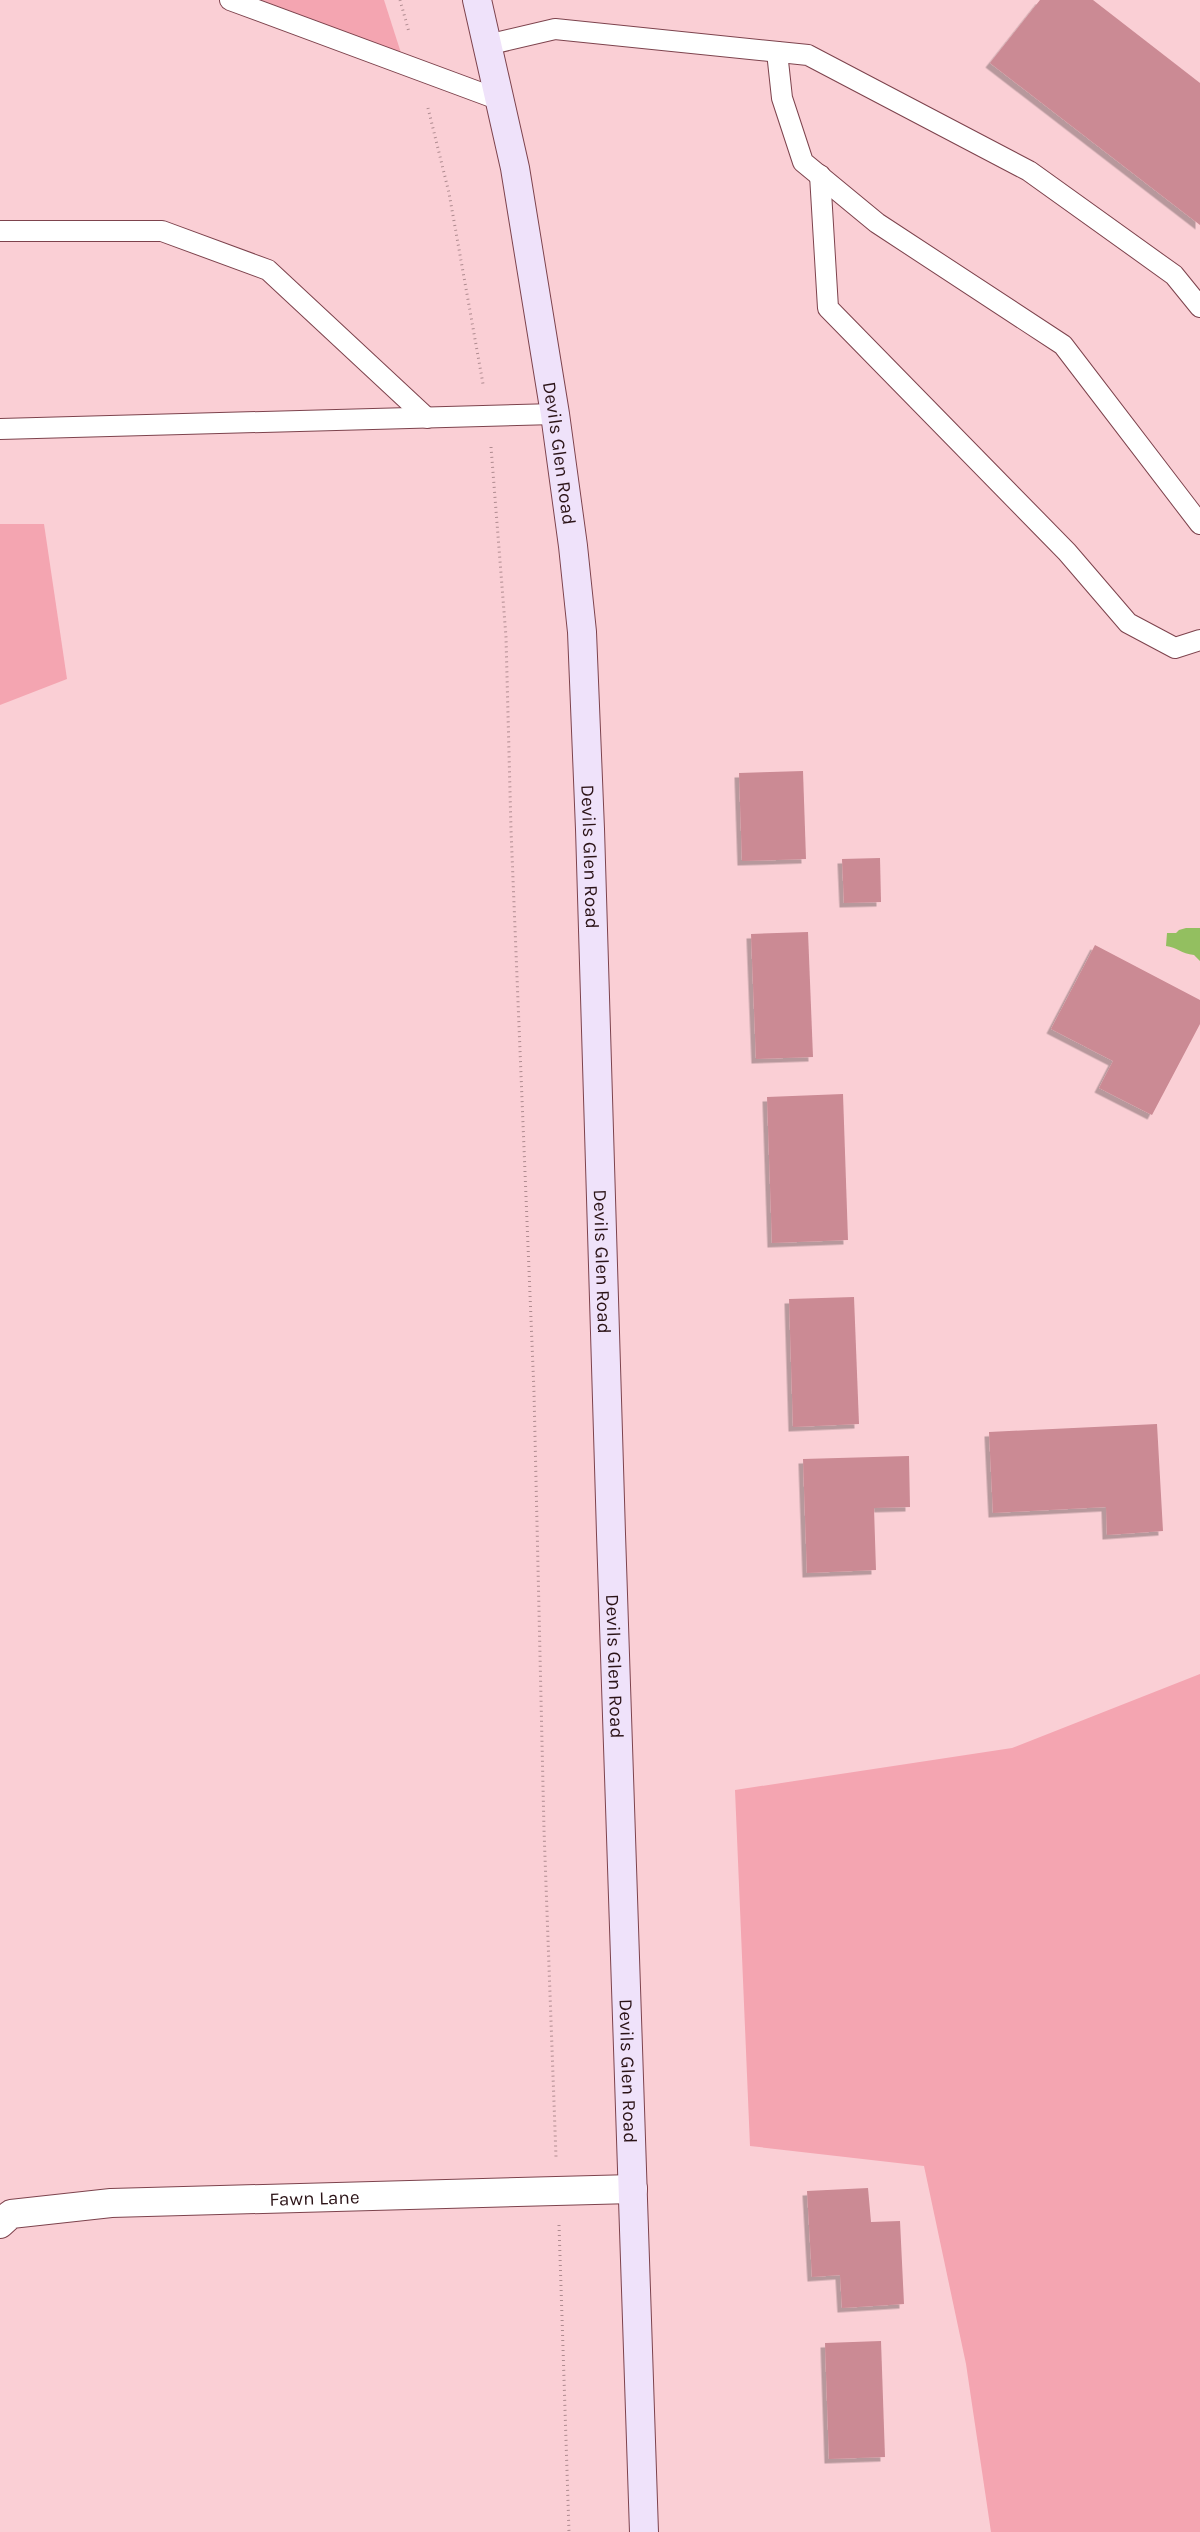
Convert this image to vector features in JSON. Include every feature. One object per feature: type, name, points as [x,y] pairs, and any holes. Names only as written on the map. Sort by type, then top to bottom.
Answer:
[{"type":"main road","name":"Devils Glen Road","points":[[477,0],[515,168],[555,414],[573,546],[582,642],[590,829],[644,2532]]},
{"type":"street","name":"Fawn Lane","points":[[0,2224],[11,2214],[111,2203],[632,2189]]},
{"type":"lane","points":[[230,0],[500,100]]},
{"type":"lane","points":[[487,45],[555,30],[808,55],[1028,171],[1174,275],[1200,307]]},
{"type":"lane","points":[[777,52],[782,98],[803,162],[877,223],[1063,345],[1200,524]]},
{"type":"lane","points":[[820,175],[828,308],[1067,552],[1128,623],[1175,648],[1200,640]]},
{"type":"lane","points":[[0,231],[162,231],[268,270],[427,418]]},
{"type":"lane","points":[[0,429],[555,414]]},
{"type":"path","points":[[400,0],[449,193],[489,416],[506,638],[511,830],[534,1392],[544,1830],[569,2532]]},
{"type":"shaded area","points":[[261,0],[384,0],[401,53]]},
{"type":"shaded area","points":[[0,524],[44,524],[67,679],[0,705]]},
{"type":"shaded area","points":[[1186,928],[1200,928],[1200,961],[1194,955],[1166,946],[1167,933],[1176,933]]},
{"type":"shaded area","points":[[1200,1674],[1200,2532],[991,2532],[966,2364],[924,2166],[750,2146],[735,1790],[1012,1748]]},
{"type":"building","points":[[1040,0],[1093,0],[1200,83],[1200,225],[990,63]]},
{"type":"building","points":[[803,771],[806,859],[742,861],[739,773]]},
{"type":"building","points":[[880,858],[881,902],[844,903],[842,859]]},
{"type":"building","points":[[808,932],[813,1057],[756,1059],[751,934]]},
{"type":"building","points":[[1095,945],[1200,1000],[1200,1024],[1152,1115],[1099,1088],[1113,1061],[1051,1029]]},
{"type":"building","points":[[843,1094],[848,1240],[772,1243],[767,1097]]},
{"type":"building","points":[[854,1297],[859,1424],[793,1427],[789,1299]]},
{"type":"building","points":[[1157,1424],[1163,1531],[1107,1535],[1106,1507],[993,1513],[989,1432]]},
{"type":"building","points":[[909,1456],[910,1507],[874,1508],[876,1570],[807,1573],[803,1459]]},
{"type":"building","points":[[868,2188],[871,2222],[900,2221],[904,2304],[842,2308],[840,2275],[812,2277],[807,2191]]},
{"type":"building","points":[[881,2341],[885,2457],[829,2459],[825,2343]]}]
